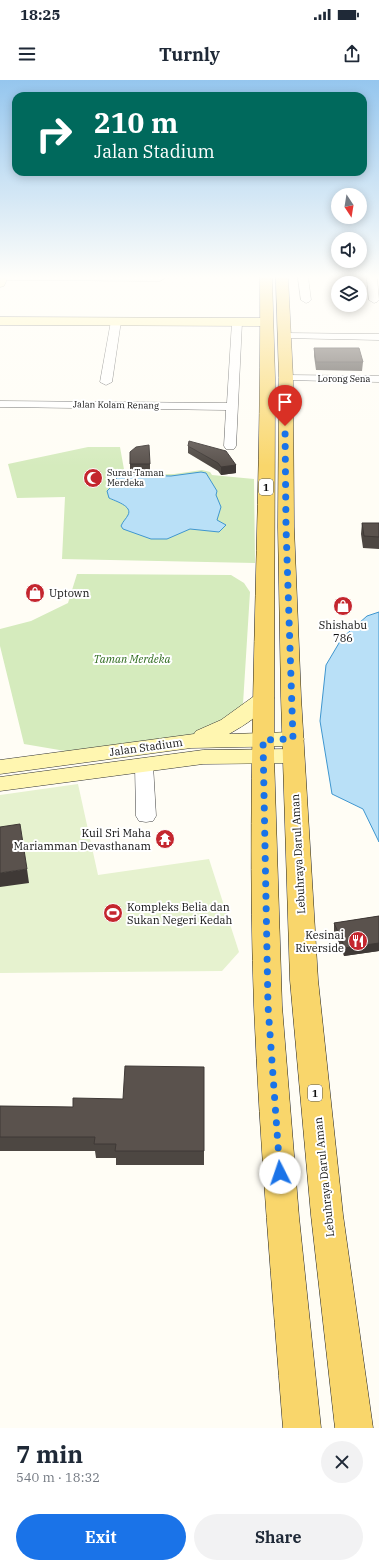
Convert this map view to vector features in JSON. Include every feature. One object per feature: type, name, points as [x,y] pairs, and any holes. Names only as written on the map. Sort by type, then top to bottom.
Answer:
[{"type":"main road","name":"1","points":[[267,340],[263,748],[268,1006],[283,1217],[302,1428]]},
{"type":"main road","name":"Lebuhraya Darul Aman","points":[[285,340],[286,527],[293,748],[304,980],[327,1215],[354,1428]]},
{"type":"main road","points":[[191,741],[221,731],[245,715],[264,698]]},
{"type":"main road","name":"Jalan Stadium","points":[[0,767],[191,741],[263,748],[293,748]]},
{"type":"main road","name":"Jalan Stadium","points":[[0,784],[263,748]]},
{"type":"street","points":[[106,382],[113,340]]},
{"type":"street","points":[[230,446],[236,340]]},
{"type":"street","name":"Lorong Sena","points":[[286,378],[379,379]]},
{"type":"street","name":"Jalan Kolam Renang","points":[[0,404],[232,407]]},
{"type":"street","points":[[144,765],[146,816]]},
{"type":"green space","points":[[88,447],[120,447],[125,475],[174,474],[202,470],[210,472],[212,475],[254,479],[255,563],[62,559],[65,497],[17,498],[8,464]]},
{"type":"green space","name":"Taman Merdeka","points":[[77,574],[231,575],[244,583],[250,592],[243,704],[231,714],[199,734],[77,753],[24,744],[0,646],[0,629],[31,621],[68,603]]},
{"type":"green space","name":"Kompleks Belia dan Sukan Negeri Kedah","points":[[78,784],[98,875],[209,859],[239,952],[222,971],[0,973],[0,795]]},
{"type":"water","points":[[201,472],[206,473],[217,491],[216,495],[221,507],[217,520],[226,525],[219,532],[190,529],[167,539],[151,539],[123,529],[121,526],[128,515],[128,509],[123,504],[109,498],[107,491],[118,480],[116,478],[124,475],[171,476]]},
{"type":"water","points":[[379,612],[379,842],[363,809],[332,794],[320,721],[326,665],[342,638],[367,616]]},
{"type":"building","points":[[314,348],[359,348],[363,362],[316,362]]},
{"type":"building","points":[[189,441],[226,451],[236,465],[221,467],[218,463],[188,446]]},
{"type":"building","points":[[149,445],[150,464],[130,464],[130,452],[136,447]]},
{"type":"building","points":[[362,523],[379,523],[379,537],[364,536]]},
{"type":"building","points":[[20,824],[27,869],[0,873],[0,827]]},
{"type":"building","name":"Kesinai Riverside","points":[[379,916],[379,943],[345,948],[334,923]]},
{"type":"building","points":[[125,1066],[204,1067],[204,1151],[115,1151],[116,1144],[94,1144],[95,1137],[0,1137],[0,1106],[73,1107],[73,1098],[123,1099]]},
{"type":"place","name":"Surau Taman Merdeka","points":[[93,478]]},
{"type":"place","name":"Uptown","points":[[35,593]]},
{"type":"place","name":"Shishabu 786","points":[[343,606]]},
{"type":"place","name":"Kuil Sri Maha Mariamman Devasthanam","points":[[165,839]]},
{"type":"place","name":"Kompleks Belia dan Sukan Negeri Kedah","points":[[113,913]]},
{"type":"place","name":"Kesinai Riverside","points":[[358,941]]},
{"type":"route","points":[[280,1173],[268,1006],[263,740],[293,739],[286,527],[285,426]]}]
